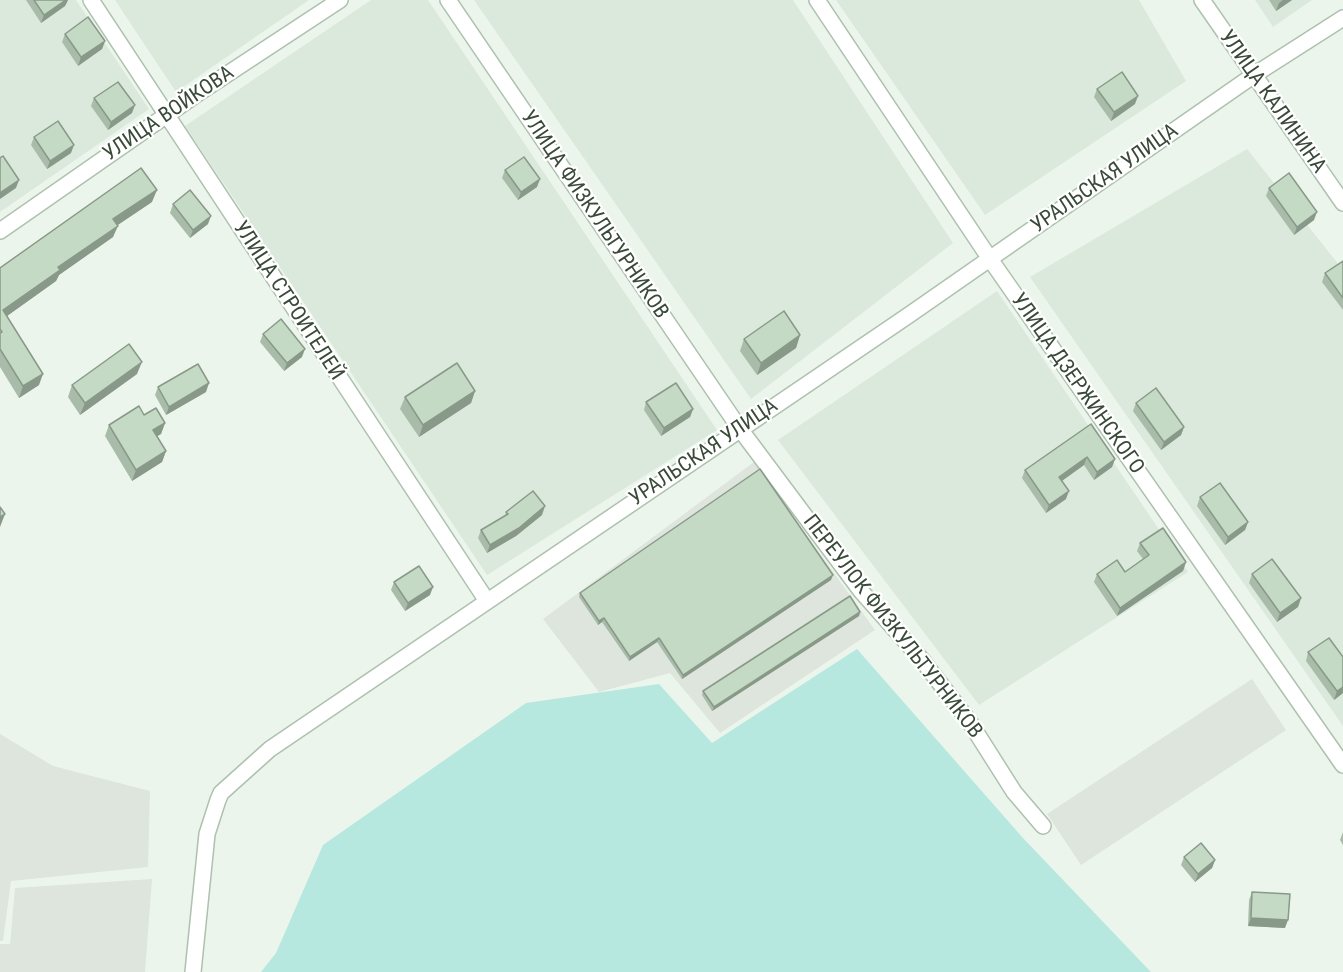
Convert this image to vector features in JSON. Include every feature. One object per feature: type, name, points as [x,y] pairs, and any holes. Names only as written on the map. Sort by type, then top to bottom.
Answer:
[{"type":"street","name":"УЛИЦА СТРОИТЕЛЕЙ","points":[[91,0],[487,601]]},
{"type":"street","name":"УЛИЦА ВОЙКОВА","points":[[0,231],[166,116],[340,0]]},
{"type":"street","name":"УЛИЦА ФИЗКУЛЬТУРНИКОВ","points":[[448,0],[740,429]]},
{"type":"street","name":"УЛИЦА ДЗЕРЖИНСКОГО","points":[[817,0],[990,259],[1343,765]]},
{"type":"street","name":"УЛИЦА КАЛИНИНА","points":[[1202,0],[1343,203]]},
{"type":"street","name":"УРАЛЬСКАЯ УЛИЦА","points":[[193,972],[207,834],[221,793],[270,749],[990,259],[1254,75],[1343,18]]},
{"type":"street","name":"ПЕРЕУЛОК ФИЗКУЛЬТУРНИКОВ","points":[[740,429],[861,591],[922,660],[969,721],[1014,792],[1043,826]]},
{"type":"shaded area","points":[[0,0],[76,0],[149,109],[0,212]]},
{"type":"shaded area","points":[[115,0],[309,0],[176,92]]},
{"type":"shaded area","points":[[371,0],[428,0],[717,430],[487,575],[185,126]]},
{"type":"shaded area","points":[[474,0],[793,0],[953,243],[751,399]]},
{"type":"shaded area","points":[[836,0],[1139,0],[1186,81],[985,215]]},
{"type":"shaded area","points":[[1255,0],[1312,0],[1273,27]]},
{"type":"shaded area","points":[[1247,149],[1343,270],[1343,726],[1030,277]]},
{"type":"shaded area","points":[[997,291],[1188,572],[979,705],[778,440]]},
{"type":"shaded area","points":[[754,462],[875,630],[720,733],[670,673],[599,692],[543,619]]},
{"type":"shaded area","points":[[857,649],[1023,838],[1151,972],[261,972],[276,953],[323,845],[526,703],[659,684],[712,743]]},
{"type":"shaded area","points":[[1252,679],[1286,730],[1081,865],[1047,814]]},
{"type":"shaded area","points":[[0,734],[53,766],[150,791],[148,867],[11,881],[3,941],[0,941]]},
{"type":"shaded area","points":[[152,879],[145,972],[0,972],[0,944],[10,944],[15,888]]},
{"type":"building","points":[[34,0],[66,0],[44,15]]},
{"type":"building","points":[[88,17],[105,41],[81,57],[65,34]]},
{"type":"building","points":[[1122,72],[1138,96],[1114,112],[1097,89]]},
{"type":"building","points":[[118,82],[135,105],[111,122],[94,98]]},
{"type":"building","points":[[58,121],[74,145],[50,161],[34,137]]},
{"type":"building","points":[[3,156],[19,180],[0,193],[0,158]]},
{"type":"building","points":[[524,157],[540,179],[521,192],[505,170]]},
{"type":"building","points":[[141,168],[157,190],[113,219],[118,226],[58,267],[60,270],[3,310],[43,374],[23,386],[0,349],[0,333],[2,332],[0,329],[0,268]]},
{"type":"building","points":[[1289,173],[1317,212],[1297,227],[1269,188]]},
{"type":"building","points":[[190,190],[211,216],[193,230],[173,204]]},
{"type":"building","points":[[1343,261],[1343,298],[1325,273]]},
{"type":"building","points":[[784,311],[800,335],[761,363],[744,339]]},
{"type":"building","points":[[281,319],[305,349],[287,363],[263,334]]},
{"type":"building","points":[[129,344],[142,362],[85,403],[72,385]]},
{"type":"building","points":[[457,363],[475,391],[423,425],[405,397]]},
{"type":"building","points":[[198,364],[209,383],[169,407],[158,387]]},
{"type":"building","points":[[676,383],[693,409],[664,428],[646,402]]},
{"type":"building","points":[[1156,388],[1184,427],[1164,442],[1136,403]]},
{"type":"building","points":[[139,406],[144,415],[156,408],[165,423],[153,430],[166,451],[136,470],[109,425]]},
{"type":"building","points":[[1091,424],[1115,459],[1097,472],[1087,457],[1059,477],[1069,491],[1049,505],[1025,470]]},
{"type":"building","points":[[760,469],[833,575],[683,675],[659,638],[630,657],[604,618],[599,621],[580,593]]},
{"type":"building","points":[[1220,483],[1248,522],[1228,537],[1200,497]]},
{"type":"building","points":[[533,491],[545,506],[519,528],[490,545],[481,530],[508,514],[506,512]]},
{"type":"building","points":[[0,507],[5,514],[0,517]]},
{"type":"building","points":[[1163,528],[1186,562],[1120,608],[1097,574],[1117,560],[1125,572],[1149,555],[1140,543]]},
{"type":"building","points":[[1272,559],[1301,598],[1280,613],[1252,574]]},
{"type":"building","points":[[419,566],[433,587],[408,603],[394,582]]},
{"type":"building","points":[[850,596],[860,612],[714,707],[703,691]]},
{"type":"building","points":[[1329,638],[1343,657],[1343,687],[1337,691],[1308,652]]},
{"type":"building","points":[[1201,843],[1215,860],[1198,874],[1184,857]]},
{"type":"building","points":[[1252,892],[1290,894],[1288,920],[1251,918]]}]
